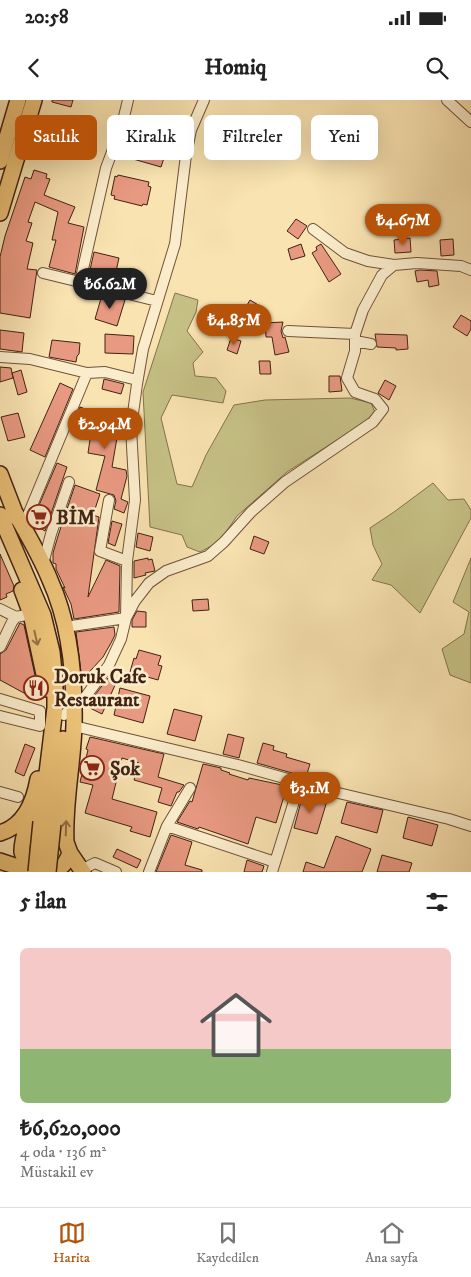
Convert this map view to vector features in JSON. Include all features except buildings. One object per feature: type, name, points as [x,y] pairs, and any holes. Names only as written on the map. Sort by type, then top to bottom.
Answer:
[{"type":"highway","points":[[0,161],[18,100]]},
{"type":"highway","points":[[0,212],[34,100]]},
{"type":"highway","points":[[0,474],[11,541],[43,615],[52,652],[55,682],[47,823],[48,872]]},
{"type":"highway","points":[[6,512],[23,527],[43,564],[54,588],[64,627],[71,664],[66,842],[70,853],[82,871]]},
{"type":"highway","points":[[0,861],[34,872],[47,823],[70,716],[56,630],[46,595],[6,512]]},
{"type":"highway","points":[[11,541],[10,552],[24,616],[46,684],[45,727],[35,796],[22,849],[25,857],[34,864],[54,868],[64,864],[70,853]]},
{"type":"highway","points":[[0,833],[8,830],[23,818],[35,796]]},
{"type":"street","points":[[80,282],[106,168],[122,125],[128,100]]},
{"type":"street","points":[[204,100],[191,130],[175,244],[143,349],[137,380],[132,428],[135,500],[127,561],[126,618],[121,639],[109,665],[70,716],[238,765],[471,826]]},
{"type":"street","points":[[447,100],[471,122]]},
{"type":"street","points":[[313,229],[345,253],[368,261],[394,264],[416,262],[461,266],[471,270]]},
{"type":"street","points":[[126,618],[135,600],[149,582],[166,571],[208,556],[224,542],[251,512],[285,482],[373,422],[383,409],[375,399],[355,392],[346,378],[356,351],[355,338],[363,310],[382,275],[394,264]]},
{"type":"street","points":[[43,273],[157,301]]},
{"type":"street","points":[[288,331],[355,338],[371,344]]},
{"type":"street","points":[[0,357],[30,359],[87,373],[105,372],[137,380]]},
{"type":"street","points":[[23,527],[87,373]]},
{"type":"street","points":[[43,564],[69,482]]},
{"type":"street","points":[[109,500],[100,551],[127,561]]},
{"type":"street","points":[[0,609],[24,616]]},
{"type":"street","points":[[0,647],[12,622],[24,616]]},
{"type":"street","points":[[64,627],[126,618]]},
{"type":"street","points":[[0,699],[40,711],[40,726],[0,716]]},
{"type":"street","points":[[167,826],[273,867],[300,782]]},
{"type":"street","points":[[149,872],[167,826],[190,788]]},
{"type":"street","points":[[0,792],[18,797]]},
{"type":"street","points":[[82,871],[95,863],[116,872]]},
{"type":"shaded area","points":[[175,293],[198,300],[196,312],[187,331],[203,352],[193,363],[195,376],[216,378],[226,391],[223,403],[172,395],[161,418],[177,484],[192,487],[206,455],[234,405],[265,400],[350,398],[371,403],[375,412],[365,422],[287,472],[237,516],[219,542],[200,552],[187,547],[182,535],[150,527],[143,392]]},
{"type":"shaded area","points":[[433,483],[448,500],[464,499],[471,510],[471,518],[420,613],[391,585],[372,580],[382,564],[373,545],[370,528]]},
{"type":"shaded area","points":[[471,558],[471,683],[450,675],[442,649],[464,634],[469,612],[453,602]]},
{"type":"place","name":"BİM","points":[[39,517]]},
{"type":"place","name":"Doruk Cafe Restaurant","points":[[36,688]]},
{"type":"place","name":"Şok","points":[[92,768]]}]
